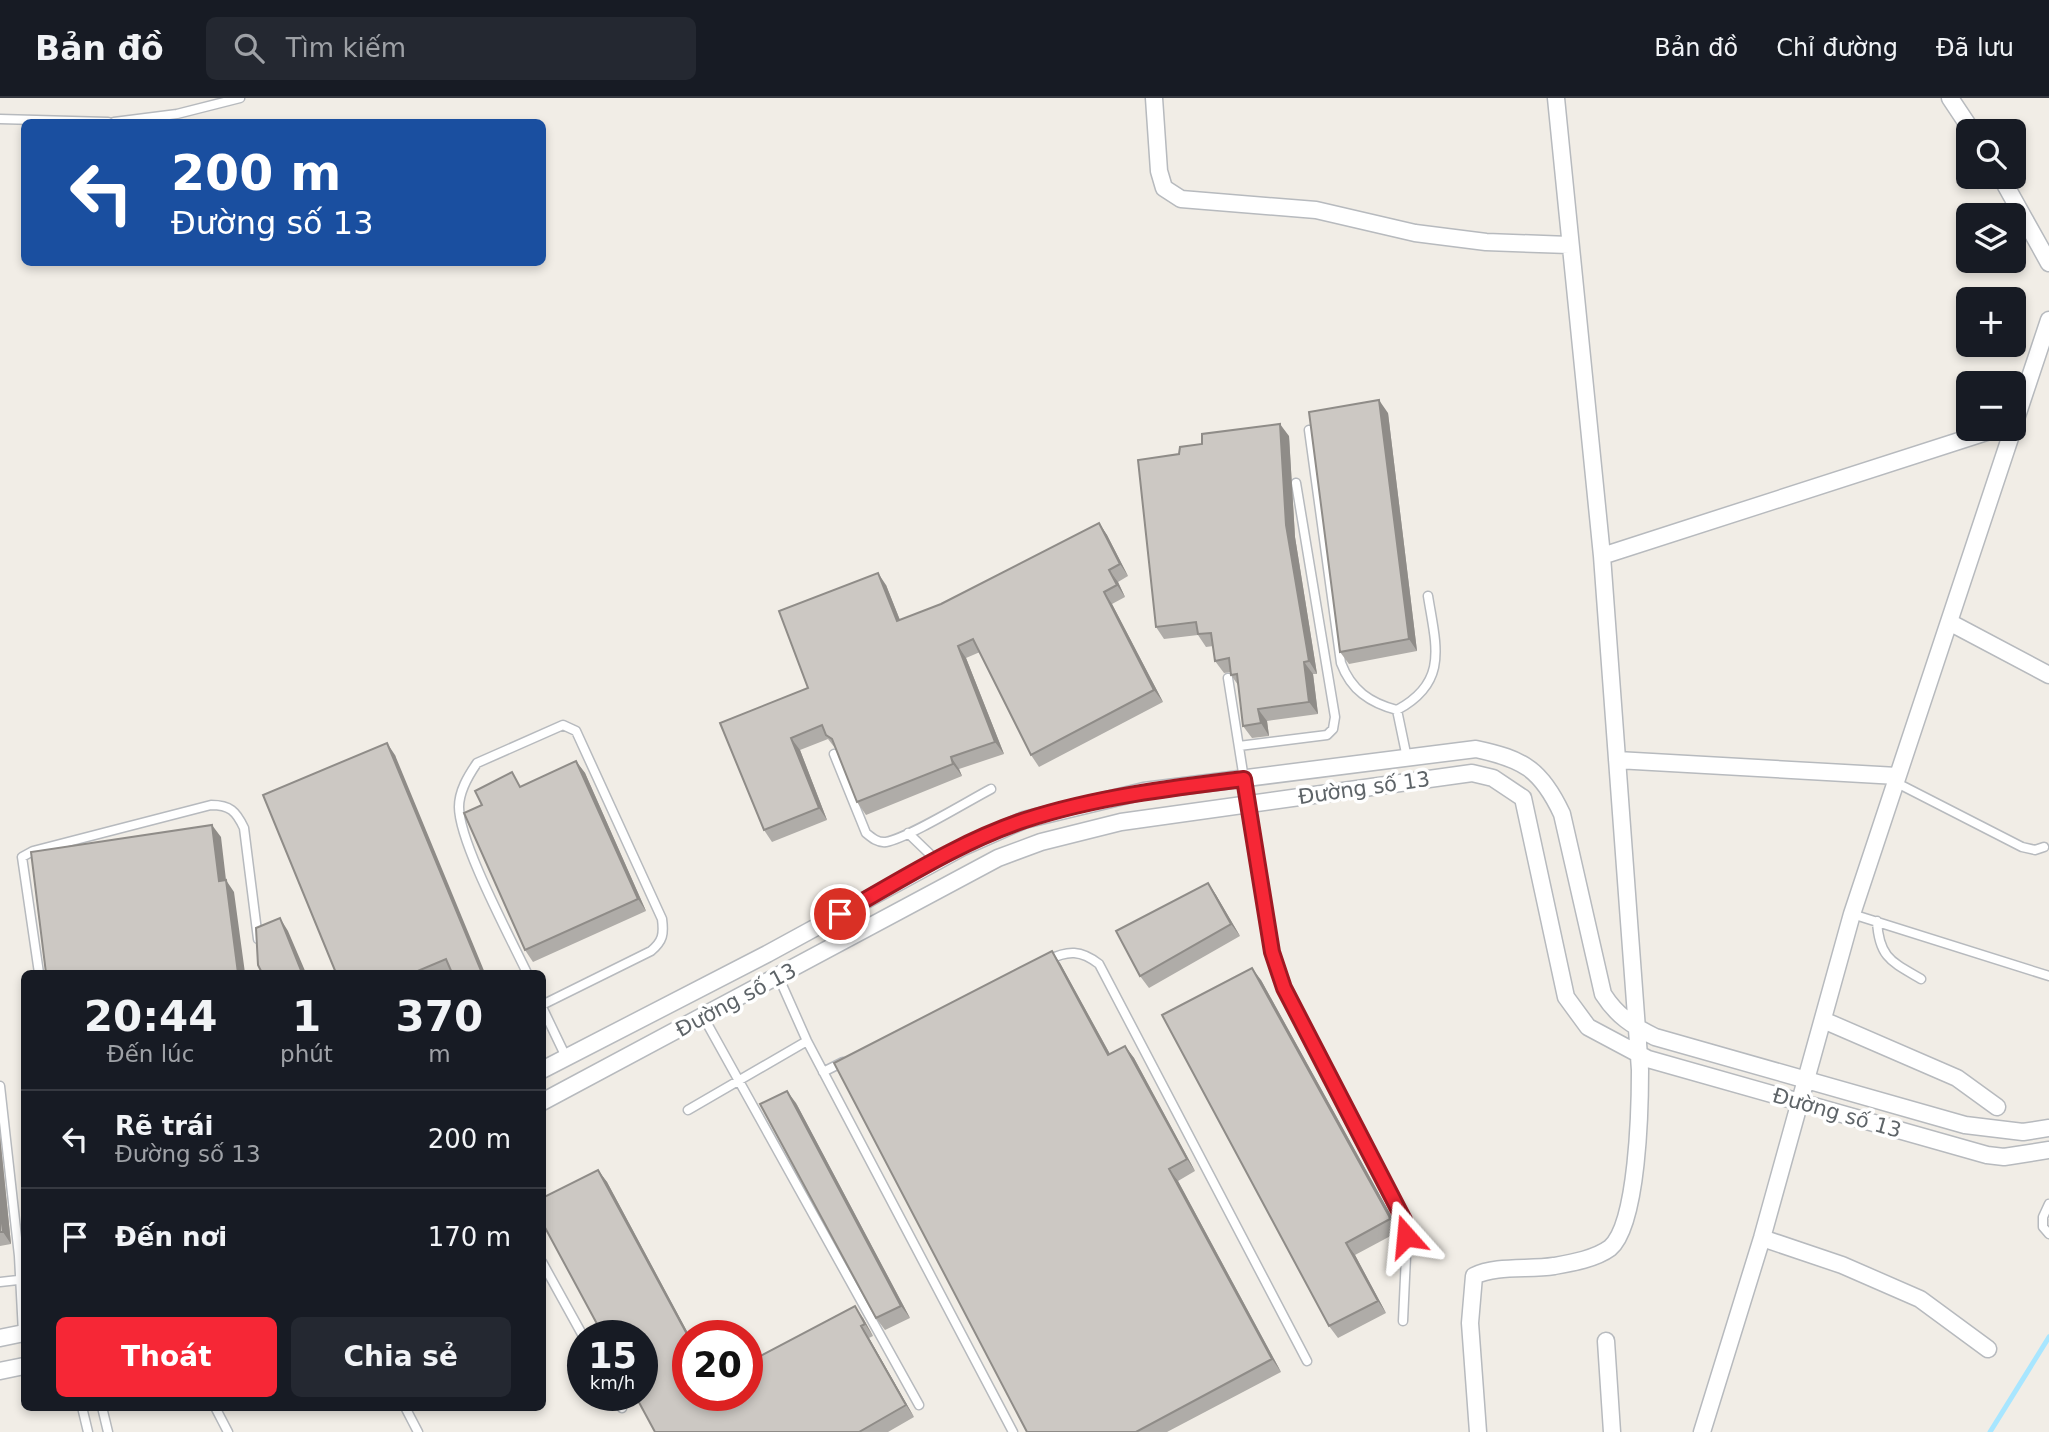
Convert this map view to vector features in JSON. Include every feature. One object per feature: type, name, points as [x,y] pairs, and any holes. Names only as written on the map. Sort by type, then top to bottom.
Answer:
[{"type":"street","points":[[1154,98],[1159,170],[1164,188],[1181,199],[1316,210],[1388,228],[1486,242],[1569,245]]},
{"type":"street","points":[[1478,1432],[1470,1323],[1474,1276],[1582,1260],[1610,1247],[1623,1228],[1629,1205],[1640,1126],[1639,1055],[1602,556],[1556,98]]},
{"type":"street","points":[[1950,98],[1964,119]]},
{"type":"street","points":[[2008,189],[2049,262]]},
{"type":"street","points":[[2026,389],[2049,320]]},
{"type":"street","points":[[1602,556],[1959,441]]},
{"type":"street","points":[[1702,1432],[1762,1238],[1852,914],[2009,441]]},
{"type":"street","points":[[1949,622],[2049,675]]},
{"type":"street","name":"Đường số 13","points":[[546,1068],[767,954],[936,860],[1024,820],[1144,791],[1476,749],[1521,762],[1546,784],[1562,814],[1603,994],[1615,1013],[1637,1028],[1655,1037],[1997,1131],[2023,1132],[2049,1128]]},
{"type":"street","points":[[1617,760],[1896,779]]},
{"type":"street","points":[[1510,787],[1521,762]]},
{"type":"street","name":"Đường số 13","points":[[546,1100],[779,978],[998,858],[1041,842],[1121,822],[1472,773],[1493,778],[1510,787],[1523,798],[1527,806],[1566,997],[1588,1027],[1639,1055],[1987,1154],[2004,1157],[2049,1150]]},
{"type":"street","points":[[1244,779],[1247,805]]},
{"type":"street","points":[[767,954],[779,978]]},
{"type":"street","points":[[1823,1020],[1957,1078],[1997,1107]]},
{"type":"street","points":[[566,1058],[578,1082]]},
{"type":"street","points":[[1762,1238],[1842,1265],[1920,1299],[1988,1349]]},
{"type":"street","points":[[0,1338],[21,1334]]},
{"type":"street","points":[[1606,1341],[1612,1432]]},
{"type":"street","points":[[0,1371],[21,1367]]},
{"type":"lane","points":[[138,119],[177,114],[240,98]]},
{"type":"lane","points":[[0,119],[21,120]]},
{"type":"lane","points":[[1309,430],[1341,663],[1347,679],[1377,704],[1397,710],[1418,699],[1435,673],[1428,596]]},
{"type":"lane","points":[[1239,746],[1327,735],[1333,729],[1335,717],[1296,483]]},
{"type":"lane","points":[[1228,678],[1244,779]]},
{"type":"lane","points":[[1397,710],[1407,758]]},
{"type":"lane","points":[[526,970],[470,849],[460,821],[459,806],[469,775],[477,763],[563,725],[576,731],[662,919],[664,933],[660,944],[651,951],[546,1004]]},
{"type":"lane","points":[[834,754],[866,833],[874,840],[885,842],[908,832],[991,789]]},
{"type":"lane","points":[[1896,779],[2022,847],[2035,850],[2043,847]]},
{"type":"lane","points":[[39,970],[22,857],[33,850],[211,805],[223,805],[237,812],[244,828],[258,947]]},
{"type":"lane","points":[[1247,805],[1272,952],[1284,988],[1404,1220],[1406,1256],[1403,1321]]},
{"type":"lane","points":[[908,832],[936,860]]},
{"type":"lane","points":[[1852,914],[2049,976]]},
{"type":"lane","points":[[1877,921],[1878,943],[1889,960],[1921,979]]},
{"type":"lane","points":[[1035,966],[1060,954],[1075,951],[1087,955],[1098,964],[1307,1362]]},
{"type":"lane","points":[[779,978],[807,1041],[1013,1432]]},
{"type":"lane","points":[[546,1015],[566,1058]]},
{"type":"lane","points":[[704,1018],[919,1405]]},
{"type":"lane","points":[[688,1110],[807,1041]]},
{"type":"lane","points":[[823,1072],[848,1060]]},
{"type":"lane","points":[[0,1086],[19,1256],[21,1306]]},
{"type":"lane","points":[[2049,1204],[2043,1216],[2043,1227],[2049,1234]]},
{"type":"lane","points":[[546,1269],[574,1320]]},
{"type":"lane","points":[[0,1282],[18,1280]]},
{"type":"lane","points":[[83,1411],[88,1432]]},
{"type":"lane","points":[[103,1411],[108,1432]]},
{"type":"lane","points":[[217,1411],[228,1432]]},
{"type":"lane","points":[[407,1411],[418,1432]]},
{"type":"building","points":[[1379,400],[1409,639],[1340,652],[1309,412]]},
{"type":"building","points":[[1280,424],[1286,525],[1309,661],[1304,662],[1309,702],[1258,709],[1261,723],[1243,726],[1237,674],[1231,675],[1229,658],[1215,661],[1211,633],[1198,634],[1196,622],[1156,627],[1138,460],[1179,454],[1180,447],[1202,444],[1202,434]]},
{"type":"building","points":[[1099,523],[1120,564],[1109,570],[1117,585],[1104,592],[1154,690],[1031,755],[973,639],[958,646],[995,742],[951,757],[953,764],[857,802],[832,739],[826,735],[822,725],[791,738],[819,808],[764,830],[720,723],[808,688],[779,611],[878,573],[897,621],[941,604]]},
{"type":"building","points":[[387,743],[481,970],[451,970],[446,959],[420,970],[335,970],[263,795]]},
{"type":"building","points":[[576,761],[638,899],[525,950],[464,813],[482,805],[475,791],[512,772],[520,787]]},
{"type":"building","points":[[212,825],[219,881],[226,880],[238,970],[46,970],[31,852]]},
{"type":"building","points":[[1208,883],[1231,924],[1140,976],[1116,931]]},
{"type":"building","points":[[280,918],[301,970],[260,970],[256,928]]},
{"type":"building","points":[[1052,951],[1108,1055],[1125,1046],[1187,1159],[1169,1169],[1272,1359],[1136,1432],[1027,1432],[834,1063]]},
{"type":"building","points":[[1252,968],[1390,1219],[1346,1243],[1378,1301],[1329,1326],[1162,1015]]},
{"type":"building","points":[[787,1091],[901,1306],[876,1318],[760,1104]]},
{"type":"building","points":[[598,1170],[679,1320],[672,1320],[672,1411],[763,1411],[763,1355],[855,1306],[865,1324],[861,1326],[906,1405],[859,1432],[655,1432],[644,1411],[658,1411],[658,1320],[595,1320],[546,1229],[546,1196]]},
{"type":"building","points":[[0,1207],[3,1232],[0,1232]]},
{"type":"waterway","points":[[1990,1432],[2049,1337]]},
{"type":"route","points":[[840,914],[936,860],[1024,820],[1144,791],[1244,779],[1272,952],[1284,988],[1404,1220],[1406,1236]]}]
